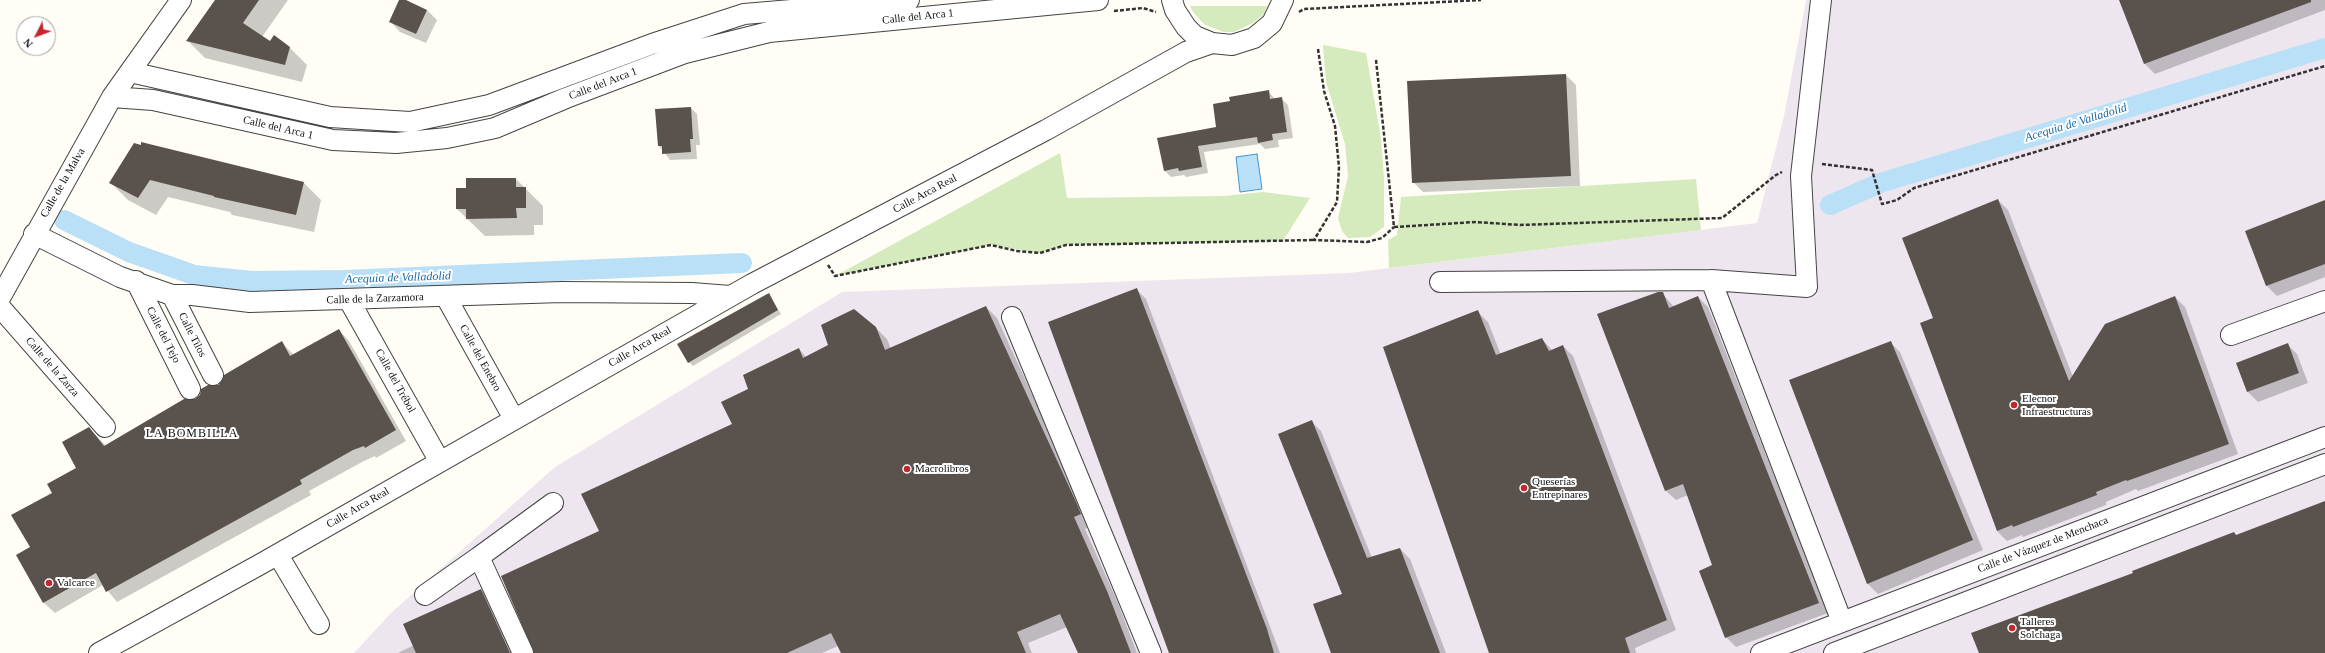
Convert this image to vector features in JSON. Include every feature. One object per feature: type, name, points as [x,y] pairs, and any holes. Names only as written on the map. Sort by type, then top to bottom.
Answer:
[{"type":"street","name":"Calle de la Malva","points":[[0,298],[34,234],[112,97],[181,0]]},
{"type":"street","name":"Calle del Arca 1","points":[[130,72],[330,117],[410,122],[489,106],[652,44],[743,7],[909,0]]},
{"type":"street","points":[[1440,282],[1711,280],[1807,287],[1802,166],[1821,0]]},
{"type":"street","name":"Calle del Arca 1","points":[[112,97],[153,100],[333,140],[396,143],[447,138],[495,128],[566,98],[685,53],[769,32],[1103,6]]},
{"type":"street","points":[[1167,8],[1178,15],[1197,44],[1232,45],[1254,38],[1289,8]]},
{"type":"street","name":"Calle Arca Real","points":[[99,653],[278,555],[730,296],[1046,130],[1197,44]]},
{"type":"street","name":"Calle de la Zarzamora","points":[[34,234],[120,277],[136,281],[172,295],[192,295],[250,302],[446,297],[562,292],[692,293],[730,296]]},
{"type":"street","points":[[1711,280],[1842,622]]},
{"type":"street","name":"Calle del Tejo","points":[[136,281],[190,389]]},
{"type":"street","name":"Calle Tilos","points":[[172,295],[213,375]]},
{"type":"street","name":"Calle del Enebro","points":[[446,297],[514,419]]},
{"type":"street","name":"Calle del Trébol","points":[[349,300],[440,462]]},
{"type":"street","points":[[2230,335],[2325,301]]},
{"type":"street","name":"Calle de la Zarza","points":[[0,307],[105,427]]},
{"type":"street","points":[[1012,317],[1150,653]]},
{"type":"street","name":"Calle de Vázquez de Menchaca","points":[[1761,653],[2325,437]]},
{"type":"street","points":[[1834,653],[2325,464]]},
{"type":"street","points":[[425,595],[553,503]]},
{"type":"street","points":[[278,555],[319,624]]},
{"type":"street","points":[[478,557],[523,653]]},
{"type":"path","points":[[1289,8],[1304,9],[1481,0]]},
{"type":"path","points":[[1103,6],[1144,8],[1157,12],[1167,8]]},
{"type":"path","points":[[1314,240],[1337,202],[1339,167],[1335,126],[1324,91],[1318,49]]},
{"type":"path","points":[[1376,60],[1394,227]]},
{"type":"path","points":[[820,249],[834,276],[991,245],[1017,251],[1040,253],[1066,245],[1314,240],[1367,242],[1382,238],[1394,227],[1476,222],[1520,225],[1722,218],[1776,174],[1815,163],[1872,170],[1882,204],[1898,200],[1914,188],[2325,66]]},
{"type":"shaded area","points":[[1806,0],[2325,0],[2325,653],[354,653],[391,613],[555,467],[842,292],[1349,273],[1757,223],[1784,116]]},
{"type":"green space","points":[[1190,6],[1267,6],[1264,14],[1253,23],[1234,32],[1224,32],[1205,25],[1193,12]]},
{"type":"green space","points":[[1323,45],[1366,53],[1381,138],[1384,179],[1384,227],[1370,237],[1348,238],[1342,231],[1338,218],[1348,176],[1345,144],[1326,82]]},
{"type":"green space","points":[[1060,153],[1067,198],[1223,196],[1263,192],[1310,198],[1283,241],[1066,245],[1040,253],[991,245],[835,276]]},
{"type":"green space","points":[[1696,179],[1701,230],[1389,268],[1388,240],[1397,235],[1401,197]]},
{"type":"water","points":[[1257,154],[1262,189],[1240,192],[1236,157]]},
{"type":"building","points":[[215,0],[259,0],[243,23],[270,41],[274,35],[290,47],[285,65],[186,41]]},
{"type":"building","points":[[399,0],[406,0],[427,10],[416,34],[389,22]]},
{"type":"building","points":[[2119,0],[2311,0],[2311,2],[2144,64]]},
{"type":"building","points":[[1566,74],[1571,176],[1412,183],[1407,81]]},
{"type":"building","points":[[1269,90],[1270,99],[1282,97],[1287,132],[1272,134],[1273,140],[1258,143],[1257,137],[1198,146],[1202,167],[1179,171],[1178,168],[1164,171],[1157,138],[1216,127],[1213,104],[1230,101],[1229,97]]},
{"type":"building","points":[[691,107],[693,139],[690,139],[691,152],[662,154],[662,146],[658,146],[655,109]]},
{"type":"building","points":[[141,142],[304,182],[296,215],[214,197],[150,180],[138,198],[109,183],[134,143],[141,145]]},
{"type":"building","points":[[466,178],[516,178],[516,187],[526,187],[526,208],[516,208],[517,218],[466,219],[466,209],[456,209],[456,188],[466,188]]},
{"type":"building","name":"Elecnor Infraestructuras","points":[[1998,199],[2069,381],[2105,324],[2175,296],[2229,444],[2127,481],[2126,480],[2096,492],[2097,495],[2013,527],[2012,525],[1997,531],[1920,323],[1933,318],[1902,238]]},
{"type":"building","points":[[2325,200],[2325,264],[2266,286],[2245,231]]},
{"type":"building","points":[[1137,288],[1267,629],[1274,653],[1169,653],[1048,322]]},
{"type":"building","points":[[1658,292],[1663,292],[1669,308],[1698,296],[1819,603],[1725,638],[1699,571],[1712,565],[1683,484],[1665,491],[1597,314]]},
{"type":"building","points":[[769,293],[778,310],[688,363],[677,344]]},
{"type":"building","name":"Macrolibros","points":[[986,306],[1077,504],[1081,514],[1074,517],[1107,591],[1131,653],[1078,653],[1060,614],[1017,632],[1026,653],[841,653],[831,633],[787,653],[534,653],[501,576],[599,531],[581,494],[732,424],[721,402],[748,389],[743,375],[799,348],[803,358],[828,345],[821,325],[854,309],[876,327],[885,350]]},
{"type":"building","name":"Queserías Entrepinares","points":[[1478,310],[1496,355],[1542,338],[1549,351],[1563,345],[1667,620],[1625,638],[1630,653],[1489,653],[1383,347]]},
{"type":"building","points":[[339,329],[396,430],[365,448],[364,446],[353,450],[300,480],[302,484],[106,592],[96,573],[43,603],[16,555],[30,547],[11,515],[52,493],[47,484],[76,468],[62,442],[89,427],[104,446],[184,399],[195,399],[200,395],[201,389],[208,385],[219,385],[224,375],[282,341],[290,356]]},
{"type":"building","points":[[1891,341],[1973,540],[1867,584],[1789,380]]},
{"type":"building","points":[[2288,343],[2299,373],[2247,392],[2236,363]]},
{"type":"building","points":[[1312,420],[1367,558],[1400,548],[1440,653],[1331,653],[1313,604],[1342,594],[1278,434]]},
{"type":"building","points":[[2325,501],[2325,653],[1979,653],[1971,633],[2133,573],[2132,571],[2234,532],[2236,535]]},
{"type":"building","points":[[481,589],[510,653],[416,653],[403,624]]},
{"type":"waterway","name":"Acequia de Valladolid","points":[[1830,205],[1880,183],[2325,48]]},
{"type":"waterway","name":"Acequia de Valladolid","points":[[64,220],[129,252],[194,275],[252,281],[344,280],[742,263]]},
{"type":"place","name":"Elecnor Infraestructuras","points":[[2014,405]]},
{"type":"place","name":"Macrolibros","points":[[907,469]]},
{"type":"place","name":"Queserías Entrepinares","points":[[1524,488]]},
{"type":"place","name":"Valcarce","points":[[49,583]]},
{"type":"place","name":"Talleres Solchaga","points":[[2012,628]]},
{"type":"district","name":"LA BOMBILLA","points":[[192,434]]}]
